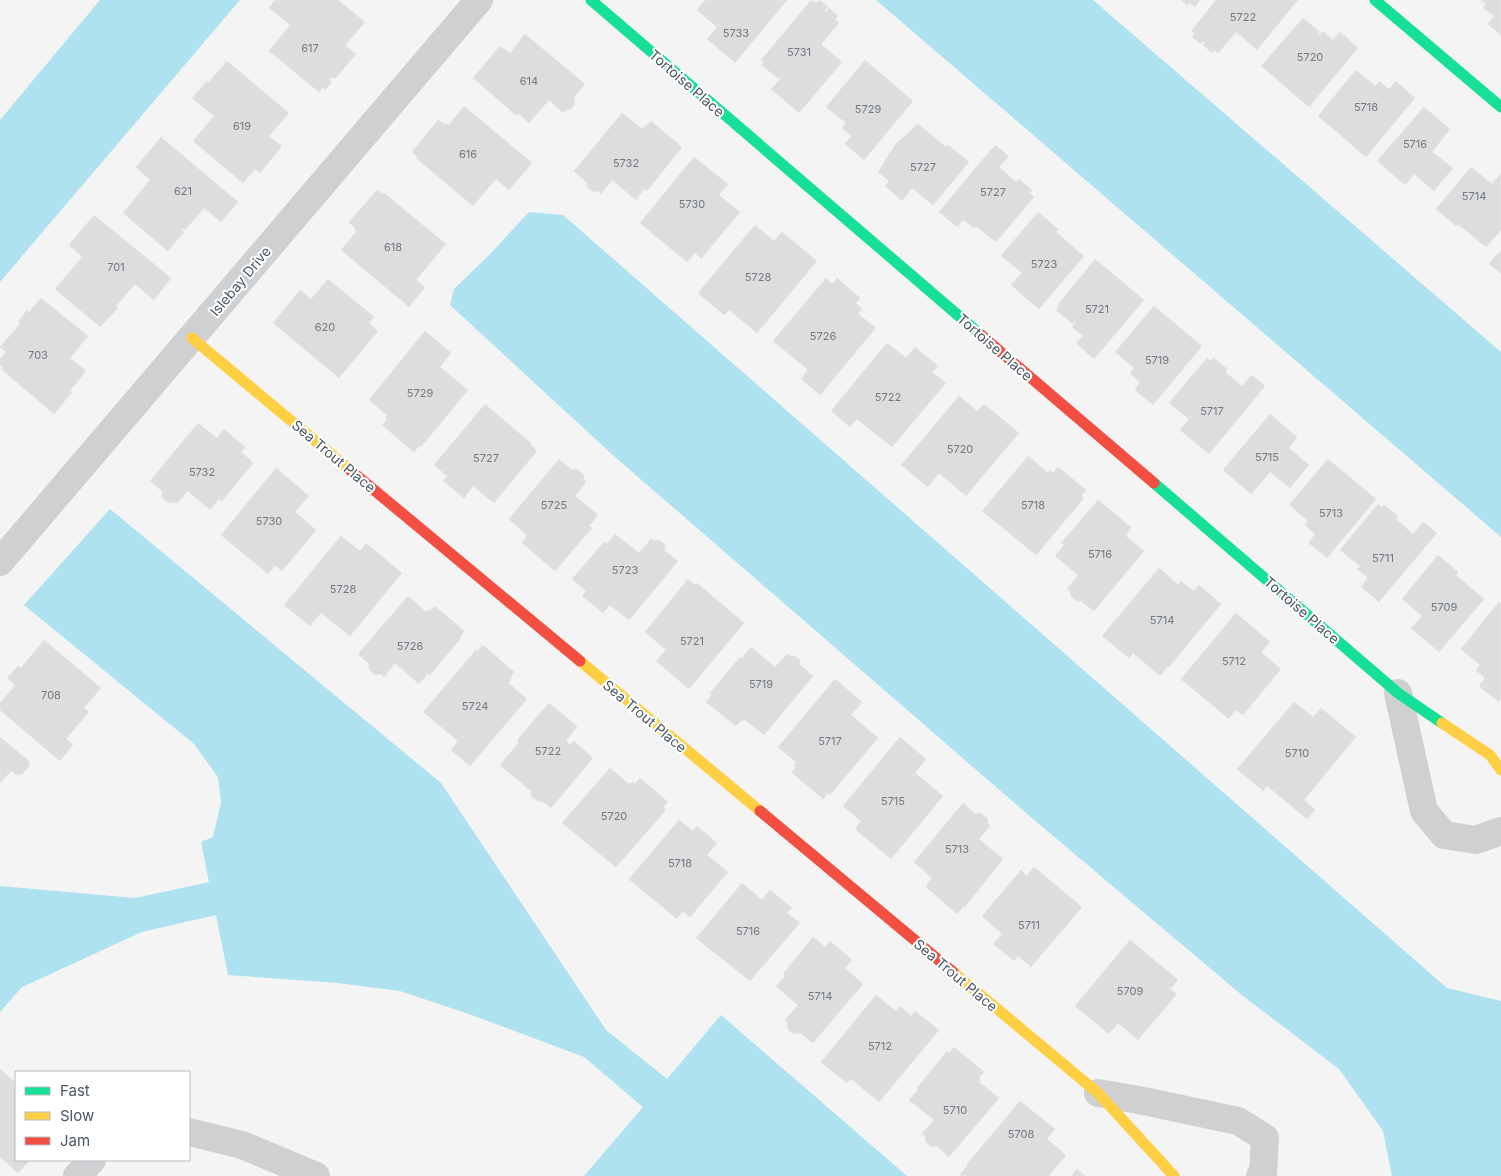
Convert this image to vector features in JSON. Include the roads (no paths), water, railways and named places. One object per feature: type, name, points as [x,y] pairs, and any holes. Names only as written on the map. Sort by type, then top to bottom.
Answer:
[{"type":"street","name":"Islebay Drive","points":[[0,562],[479,0]]},
{"type":"street","name":"Tortoise Place","points":[[591,0],[1398,693],[1490,755],[1501,770]]},
{"type":"street","points":[[1375,0],[1501,107]]},
{"type":"street","name":"Sea Trout Place","points":[[192,338],[1098,1094],[1174,1176]]},
{"type":"street","points":[[1398,693],[1424,811],[1444,835],[1476,840],[1501,831]]},
{"type":"street","points":[[1098,1094],[1139,1100],[1238,1121],[1265,1138],[1263,1174],[1260,1176]]},
{"type":"street","points":[[190,1132],[242,1145],[316,1176]]},
{"type":"street","points":[[77,1176],[91,1161]]},
{"type":"water","points":[[100,0],[240,0],[0,282],[0,120]]},
{"type":"water","points":[[876,0],[1093,0],[1501,352],[1501,537]]},
{"type":"water","points":[[529,212],[563,215],[1447,988],[1501,1001],[1501,1176],[1392,1176],[1383,1131],[1339,1069],[1243,996],[1033,819],[615,457],[450,305],[454,289]]},
{"type":"water","points":[[110,509],[441,783],[606,1030],[667,1079],[721,1015],[907,1176],[584,1176],[643,1107],[584,1057],[469,1014],[400,991],[337,983],[228,975],[216,915],[142,932],[22,987],[0,1012],[0,886],[135,898],[209,882],[201,842],[213,837],[221,802],[218,777],[194,744],[24,605]]}]
